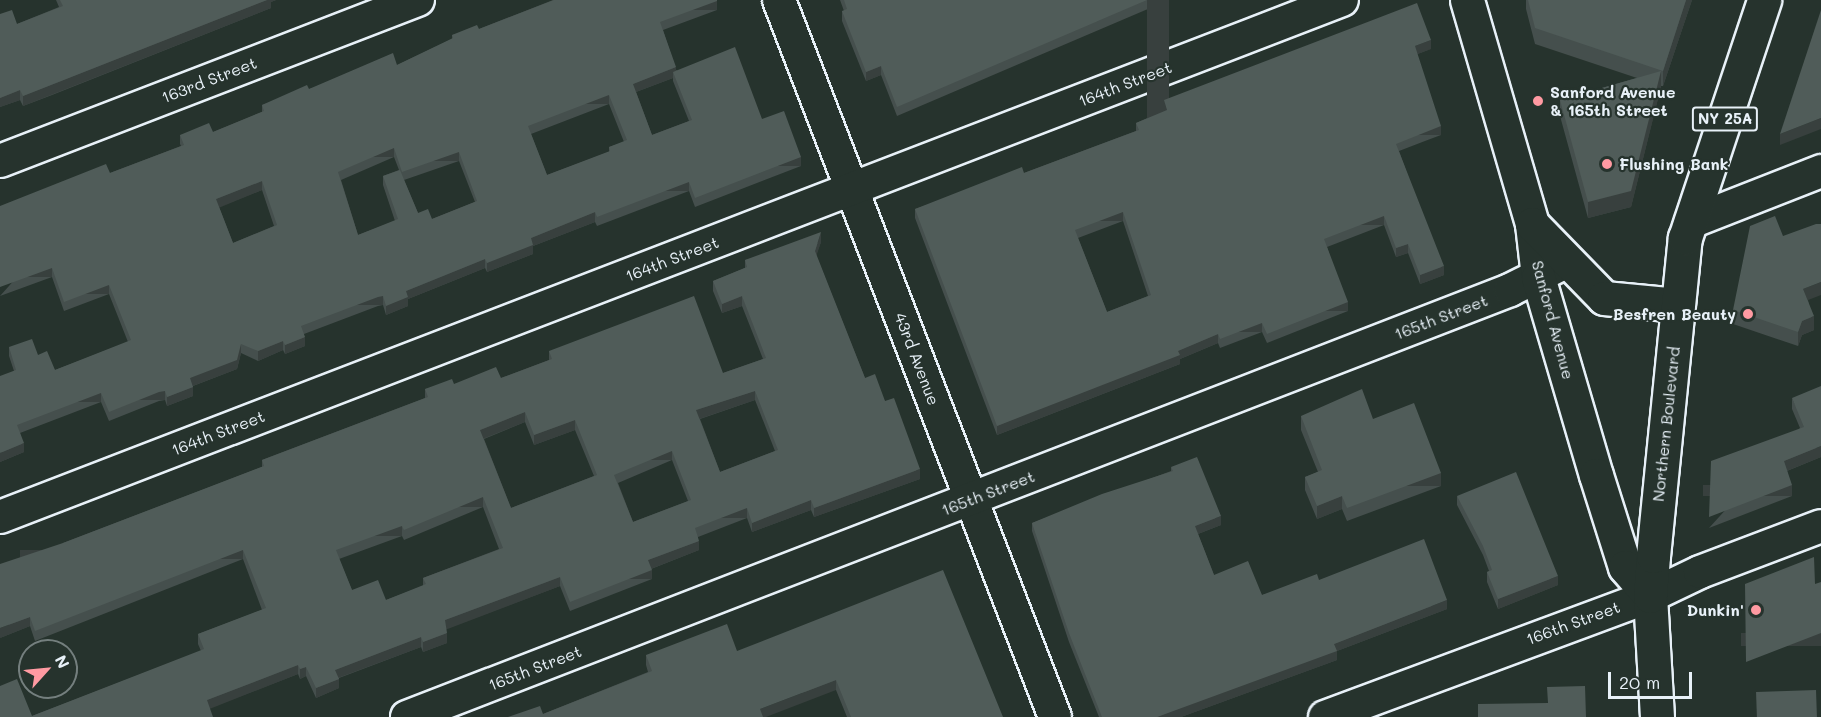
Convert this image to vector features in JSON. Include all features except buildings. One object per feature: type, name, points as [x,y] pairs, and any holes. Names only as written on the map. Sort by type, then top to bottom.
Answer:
[{"type":"street","name":"163rd Street","points":[[0,161],[418,0]]},
{"type":"street","name":"43rd Avenue","points":[[779,0],[1054,717]]},
{"type":"street","name":"164th Street","points":[[0,517],[1342,0]]},
{"type":"street","name":"Sanford Avenue","points":[[1467,0],[1532,224],[1552,269],[1625,567],[1650,596]]},
{"type":"street","name":"Northern Boulevard","points":[[1657,717],[1650,596],[1678,305],[1688,230],[1764,0]]},
{"type":"street","points":[[1688,230],[1821,171]]},
{"type":"street","points":[[1552,269],[1604,298],[1678,305]]},
{"type":"street","name":"165th Street","points":[[408,717],[971,500],[1552,269]]},
{"type":"street","name":"166th Street","points":[[1324,717],[1650,596],[1700,572],[1821,526]]},
{"type":"place","name":"Sanford Avenue & 165th Street","points":[[1538,101]]},
{"type":"place","name":"Flushing Bank","points":[[1607,164]]},
{"type":"place","name":"Besfren Beauty","points":[[1748,314]]},
{"type":"place","name":"Dunkin'","points":[[1756,610]]}]
